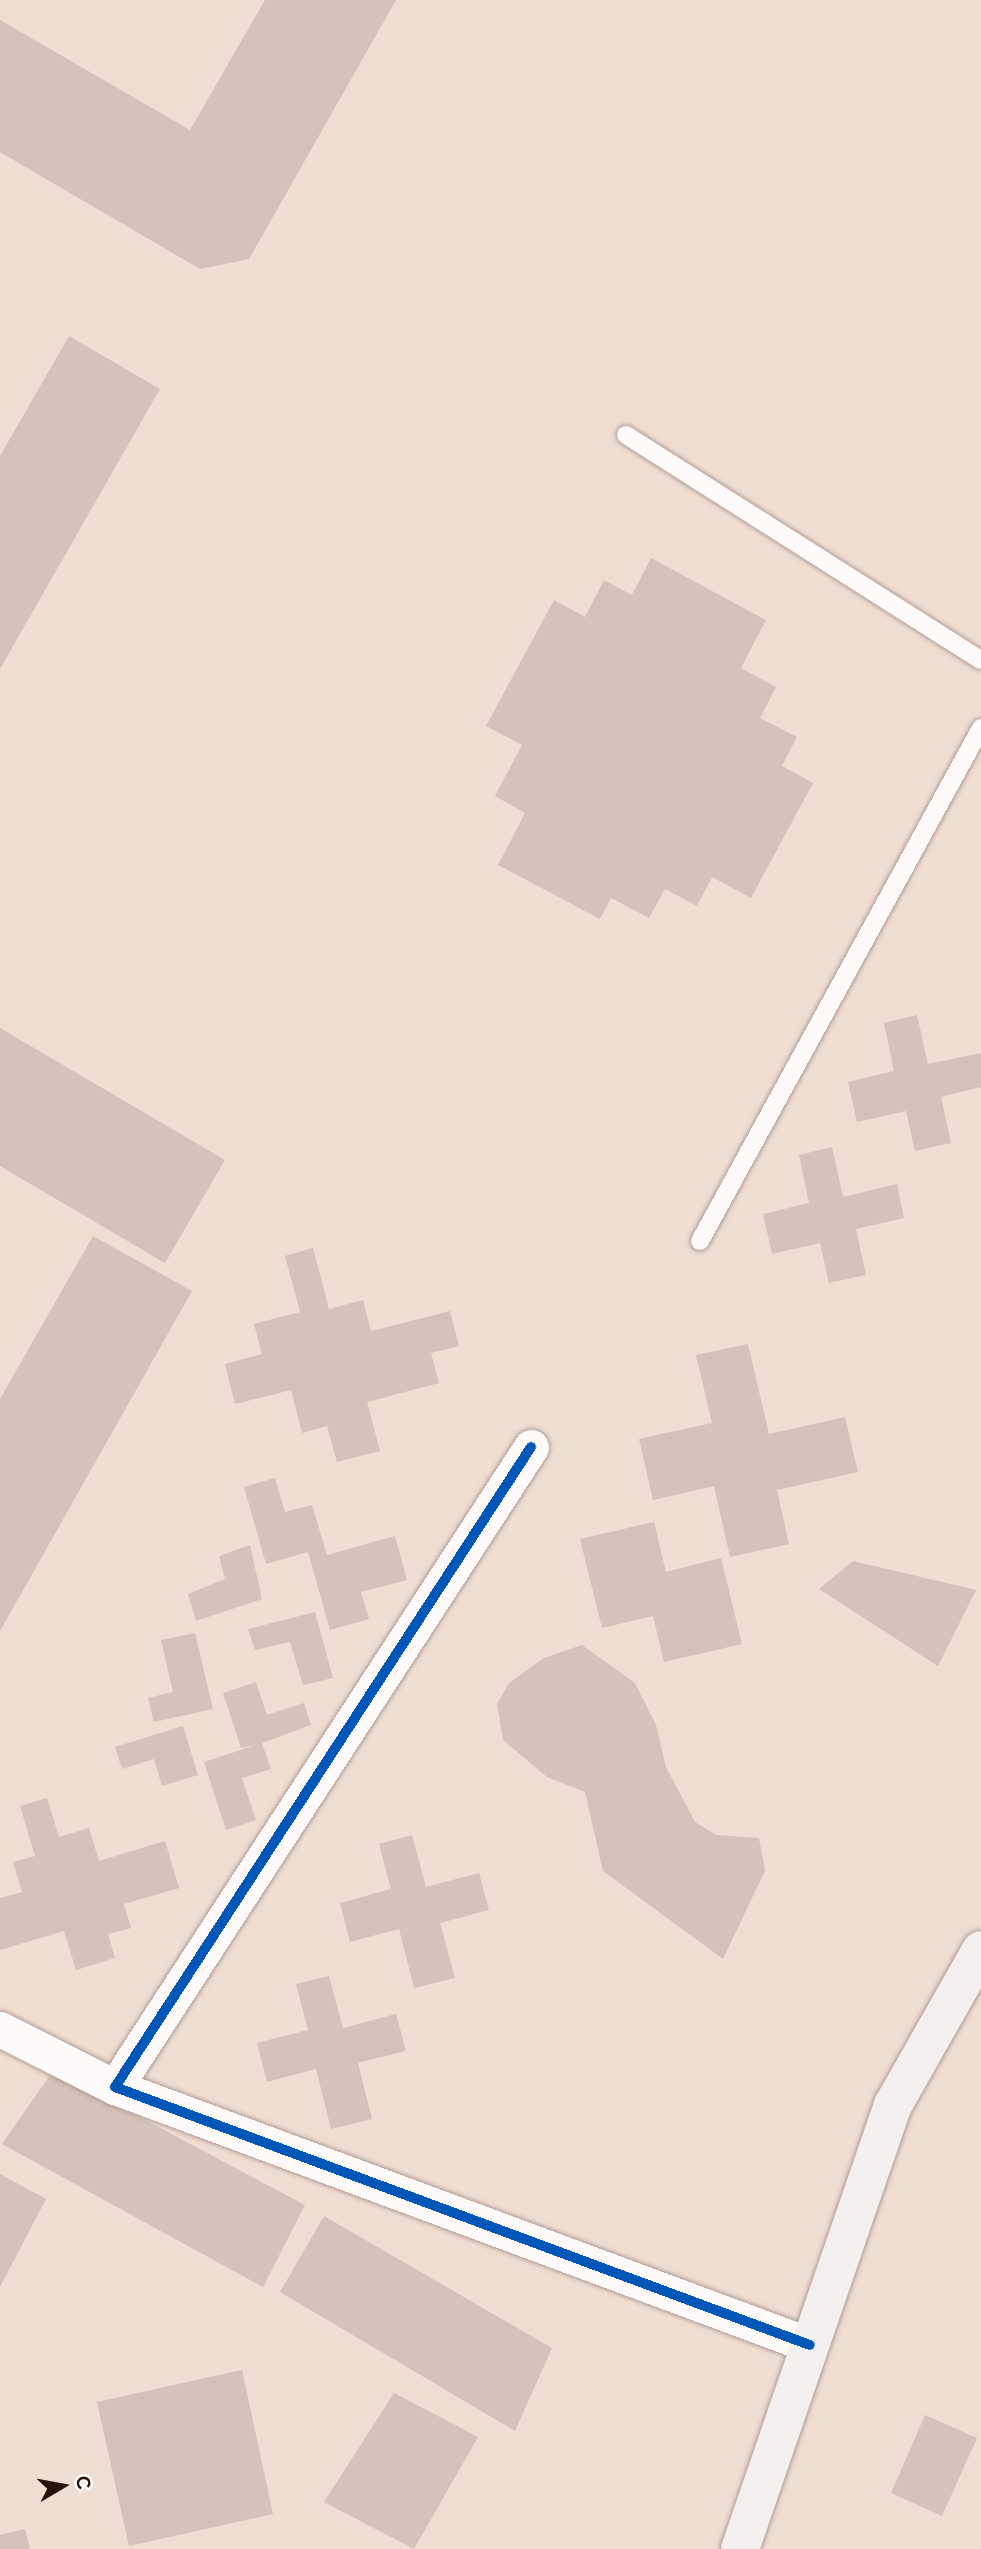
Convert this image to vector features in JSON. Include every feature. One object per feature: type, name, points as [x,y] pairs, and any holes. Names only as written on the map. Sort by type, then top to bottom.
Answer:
[{"type":"main road","points":[[740,2549],[893,2105],[981,1950]]},
{"type":"street","points":[[114,2087],[531,1447]]},
{"type":"street","points":[[0,2029],[114,2087],[810,2345]]},
{"type":"lane","points":[[626,435],[981,660]]},
{"type":"lane","points":[[700,1241],[981,728]]},
{"type":"building","points":[[265,0],[396,0],[249,259],[200,269],[0,152],[0,20],[190,130]]},
{"type":"building","points":[[69,336],[160,389],[0,669],[0,456]]},
{"type":"building","points":[[651,558],[766,620],[741,668],[776,687],[760,718],[797,737],[782,766],[813,783],[751,898],[712,877],[697,906],[665,889],[649,918],[611,898],[600,919],[498,865],[525,813],[495,796],[522,745],[486,726],[554,600],[585,617],[604,580],[632,595]]},
{"type":"building","points":[[917,1015],[928,1064],[981,1053],[981,1087],[941,1097],[951,1143],[915,1151],[906,1111],[857,1122],[848,1082],[894,1071],[884,1023]]},
{"type":"building","points":[[0,1028],[225,1160],[165,1263],[0,1166]]},
{"type":"building","points":[[832,1147],[843,1197],[897,1184],[904,1218],[856,1229],[866,1275],[829,1283],[820,1243],[772,1254],[763,1214],[809,1203],[799,1155]]},
{"type":"building","points":[[93,1236],[192,1291],[0,1631],[0,1399]]},
{"type":"building","points":[[313,1248],[329,1309],[363,1300],[371,1331],[450,1311],[459,1346],[431,1353],[439,1383],[367,1402],[380,1451],[337,1462],[327,1426],[302,1433],[291,1390],[235,1404],[225,1364],[262,1354],[254,1324],[300,1312],[285,1256]]},
{"type":"building","points":[[748,1344],[769,1434],[845,1417],[858,1472],[777,1490],[789,1544],[730,1557],[714,1486],[653,1500],[639,1439],[712,1423],[696,1355]]},
{"type":"building","points":[[275,1478],[285,1512],[312,1505],[327,1555],[395,1536],[407,1580],[361,1592],[369,1619],[330,1630],[308,1552],[266,1564],[244,1487]]},
{"type":"building","points":[[654,1522],[666,1572],[721,1558],[742,1644],[664,1662],[653,1616],[602,1628],[580,1539]]},
{"type":"building","points":[[250,1545],[262,1599],[196,1621],[188,1594],[225,1579],[219,1556]]},
{"type":"building","points":[[853,1561],[976,1590],[938,1666],[819,1589]]},
{"type":"building","points":[[315,1612],[333,1678],[303,1685],[290,1642],[255,1650],[248,1629]]},
{"type":"building","points":[[195,1633],[213,1709],[154,1722],[148,1698],[173,1692],[161,1640]]},
{"type":"building","points":[[582,1645],[635,1683],[656,1725],[666,1767],[695,1822],[716,1835],[759,1838],[765,1871],[723,1959],[603,1871],[585,1792],[547,1777],[503,1740],[497,1704],[509,1683],[544,1658]]},
{"type":"building","points":[[256,1682],[267,1715],[304,1703],[311,1725],[262,1743],[271,1769],[242,1778],[256,1820],[226,1830],[204,1762],[256,1745],[241,1748],[223,1693]]},
{"type":"building","points":[[183,1726],[198,1775],[162,1786],[154,1759],[122,1769],[115,1747]]},
{"type":"building","points":[[47,1798],[59,1837],[89,1828],[99,1861],[165,1841],[179,1888],[124,1904],[131,1928],[108,1934],[115,1958],[76,1970],[64,1931],[0,1950],[0,1898],[22,1892],[13,1862],[35,1856],[20,1806]]},
{"type":"building","points":[[412,1835],[426,1887],[479,1873],[489,1910],[440,1923],[455,1978],[414,1988],[399,1929],[350,1942],[340,1903],[391,1889],[379,1844]]},
{"type":"building","points":[[329,1976],[343,2028],[396,2014],[406,2051],[358,2063],[372,2119],[331,2129],[316,2069],[267,2082],[257,2043],[308,2030],[296,1984]]},
{"type":"building","points":[[53,2071],[305,2205],[263,2287],[2,2144]]},
{"type":"building","points":[[0,2174],[46,2199],[0,2287]]},
{"type":"building","points":[[324,2216],[552,2348],[515,2431],[280,2292]]},
{"type":"building","points":[[242,2370],[273,2514],[129,2546],[97,2402]]},
{"type":"building","points":[[394,2393],[478,2437],[414,2549],[324,2502]]},
{"type":"building","points":[[925,2415],[977,2438],[942,2516],[891,2493]]},
{"type":"building","points":[[25,2529],[30,2549],[0,2549],[0,2535]]},
{"type":"cycle path","points":[[531,1447],[115,2087],[810,2345]]}]
